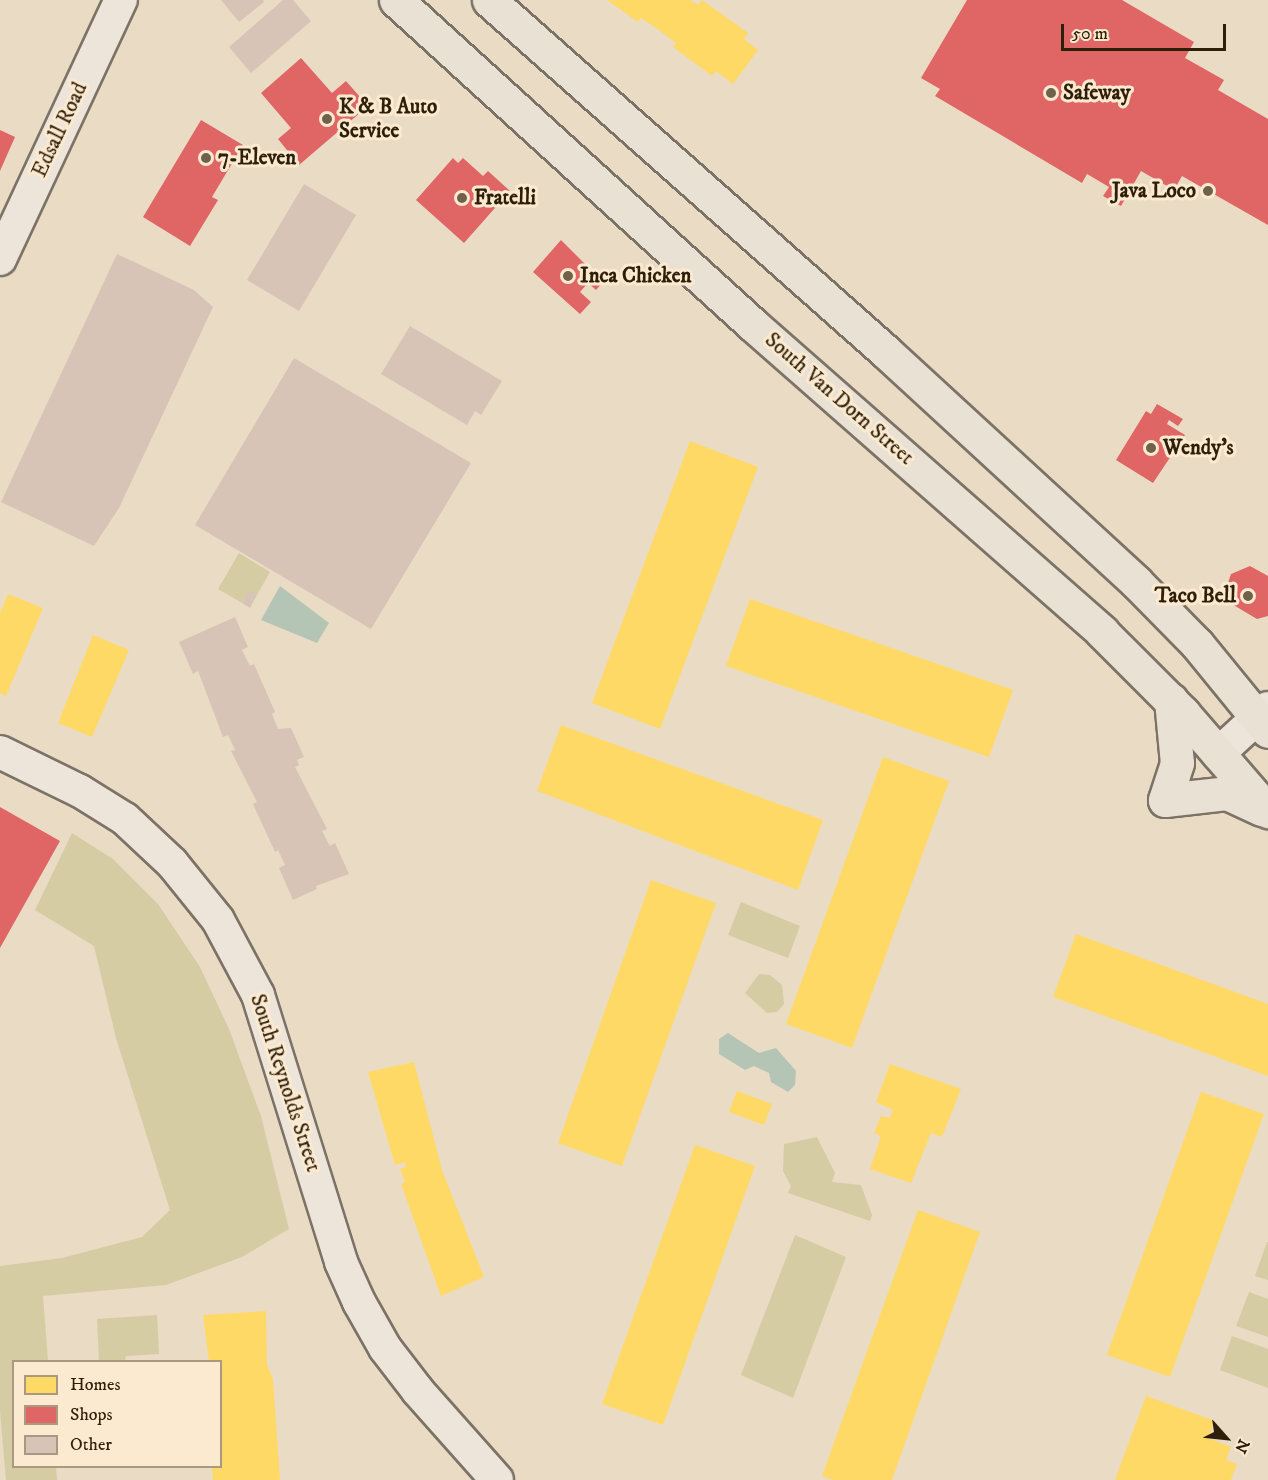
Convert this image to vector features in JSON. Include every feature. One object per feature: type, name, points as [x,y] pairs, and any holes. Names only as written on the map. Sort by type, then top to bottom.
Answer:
[{"type":"main road","name":"South Van Dorn Street","points":[[396,0],[752,324],[1068,600],[1171,700],[1268,812]]},
{"type":"main road","points":[[489,0],[885,351],[1136,582],[1197,644],[1264,719]]},
{"type":"main road","points":[[1171,700],[1177,763],[1166,800],[1227,793],[1268,812]]},
{"type":"street","name":"Edsall Road","points":[[0,260],[121,0]]},
{"type":"street","points":[[1218,754],[1264,719]]},
{"type":"street","name":"South Reynolds Street","points":[[0,752],[80,791],[125,819],[172,863],[218,920],[258,995],[341,1262],[359,1302],[385,1348],[418,1391],[497,1480]]},
{"type":"shaded area","points":[[239,553],[270,572],[257,595],[249,591],[242,603],[218,589]]},
{"type":"shaded area","points":[[280,586],[329,623],[317,643],[261,620]]},
{"type":"shaded area","points":[[72,833],[113,859],[158,904],[200,967],[229,1029],[261,1116],[289,1229],[242,1257],[166,1285],[43,1296],[48,1360],[12,1360],[12,1468],[56,1468],[57,1480],[6,1480],[0,1411],[0,1266],[62,1258],[142,1237],[170,1210],[116,1038],[94,946],[35,910]]},
{"type":"shaded area","points":[[741,902],[800,926],[788,958],[728,935]]},
{"type":"shaded area","points":[[759,974],[770,975],[782,985],[784,1004],[777,1012],[767,1013],[745,993]]},
{"type":"shaded area","points":[[728,1033],[759,1053],[776,1048],[796,1071],[795,1085],[788,1092],[771,1082],[769,1073],[754,1066],[745,1070],[719,1054],[719,1039]]},
{"type":"shaded area","points":[[817,1137],[835,1173],[832,1182],[861,1185],[872,1215],[870,1221],[788,1193],[791,1186],[783,1171],[784,1144]]},
{"type":"shaded area","points":[[795,1235],[846,1257],[793,1398],[741,1375]]},
{"type":"shaded area","points":[[1268,1242],[1268,1280],[1255,1276]]},
{"type":"shaded area","points":[[1249,1292],[1268,1299],[1268,1337],[1236,1326]]},
{"type":"shaded area","points":[[157,1315],[159,1354],[126,1356],[125,1360],[99,1360],[97,1319]]},
{"type":"shaded area","points":[[1232,1336],[1268,1349],[1268,1388],[1220,1370]]},
{"type":"building: Homes","points":[[607,0],[690,0],[698,5],[702,0],[748,33],[744,39],[758,50],[733,84],[716,71],[712,76],[673,47],[676,43],[659,30],[641,18],[638,22]]},
{"type":"building: Homes","points":[[690,441],[758,467],[660,729],[592,703]]},
{"type":"building: Homes","points":[[8,594],[43,608],[6,696],[0,693],[0,613]]},
{"type":"building: Homes","points":[[750,599],[1013,690],[989,757],[726,666]]},
{"type":"building: Homes","points":[[93,635],[129,650],[92,737],[58,723]]},
{"type":"building: Homes","points":[[561,725],[823,820],[798,890],[537,791]]},
{"type":"building: Homes","points":[[883,757],[949,781],[852,1048],[786,1024]]},
{"type":"building: Homes","points":[[651,880],[716,903],[622,1166],[558,1143]]},
{"type":"building: Homes","points":[[1076,934],[1268,1004],[1268,1076],[1053,997]]},
{"type":"building: Homes","points":[[414,1062],[442,1170],[484,1277],[441,1296],[401,1184],[405,1182],[400,1169],[406,1167],[405,1162],[395,1165],[368,1072]]},
{"type":"building: Homes","points":[[890,1064],[961,1089],[942,1137],[931,1133],[911,1183],[870,1169],[881,1136],[874,1133],[881,1116],[890,1118],[893,1110],[876,1102]]},
{"type":"building: Homes","points":[[737,1091],[772,1104],[764,1125],[729,1112]]},
{"type":"building: Homes","points":[[1201,1092],[1264,1114],[1170,1377],[1107,1355]]},
{"type":"building: Homes","points":[[695,1145],[755,1166],[663,1425],[602,1404]]},
{"type":"building: Homes","points":[[918,1210],[980,1232],[892,1480],[833,1480],[822,1476]]},
{"type":"building: Homes","points":[[266,1311],[267,1365],[273,1379],[280,1480],[213,1480],[212,1468],[222,1468],[222,1360],[209,1360],[203,1315]]},
{"type":"building: Homes","points":[[1146,1396],[1215,1421],[1208,1438],[1231,1447],[1226,1460],[1237,1464],[1231,1480],[1115,1480]]},
{"type":"building: Shops","name":"Safeway","points":[[967,0],[1122,0],[1194,42],[1185,58],[1224,80],[1218,90],[1268,119],[1268,225],[1182,176],[1174,190],[1141,171],[1121,206],[1103,196],[1109,187],[1087,174],[1082,183],[935,96],[940,89],[921,78]]},
{"type":"building: Shops","points":[[301,58],[332,93],[346,81],[368,106],[299,165],[278,139],[291,128],[261,93]]},
{"type":"building: Shops","points":[[201,120],[243,145],[212,197],[218,200],[190,246],[143,217]]},
{"type":"building: Shops","points":[[0,130],[15,137],[0,171]]},
{"type":"building: Shops","points":[[453,158],[458,163],[463,158],[483,176],[488,171],[510,191],[464,243],[416,200]]},
{"type":"building: Shops","points":[[561,240],[603,282],[596,290],[588,283],[580,292],[591,302],[580,314],[533,272]]},
{"type":"building: Shops","name":"Wendy's","points":[[1157,404],[1183,419],[1178,426],[1169,420],[1167,424],[1185,435],[1153,483],[1116,460],[1146,411],[1151,414]]},
{"type":"building: Shops","name":"Taco Bell","points":[[1250,566],[1268,576],[1268,616],[1257,619],[1230,603],[1226,589],[1231,574]]},
{"type":"building: Shops","points":[[0,807],[60,841],[0,948]]},
{"type":"building: Other","points":[[221,0],[263,0],[264,2],[239,22]]},
{"type":"building: Other","points":[[283,0],[293,0],[311,21],[251,73],[229,47]]},
{"type":"building: Other","points":[[304,184],[356,215],[299,311],[247,280]]},
{"type":"building: Other","points":[[117,254],[194,290],[213,307],[119,508],[94,546],[1,502]]},
{"type":"building: Other","points":[[410,326],[502,381],[481,415],[475,411],[467,425],[381,374]]},
{"type":"building: Other","points":[[294,358],[471,463],[371,629],[195,525]]},
{"type":"building: Other","points":[[249,590],[257,595],[250,608],[242,603]]},
{"type":"building: Other","points":[[235,617],[248,647],[242,650],[250,666],[254,664],[275,712],[272,714],[278,729],[291,728],[304,757],[297,760],[299,765],[295,767],[327,829],[322,831],[330,846],[335,843],[349,874],[316,886],[317,889],[293,900],[279,868],[285,865],[278,850],[275,852],[253,804],[257,802],[231,751],[235,750],[228,735],[223,737],[198,671],[193,674],[179,642]]},
{"type":"place","name":"Safeway","points":[[1051,93]]},
{"type":"place","name":"K & B Auto Service","points":[[327,119]]},
{"type":"place","name":"7-Eleven","points":[[206,158]]},
{"type":"place","name":"Java Loco","points":[[1208,191]]},
{"type":"place","name":"Fratelli","points":[[462,198]]},
{"type":"place","name":"Inca Chicken","points":[[568,276]]},
{"type":"place","name":"Wendy's","points":[[1151,448]]},
{"type":"place","name":"Taco Bell","points":[[1248,596]]}]
